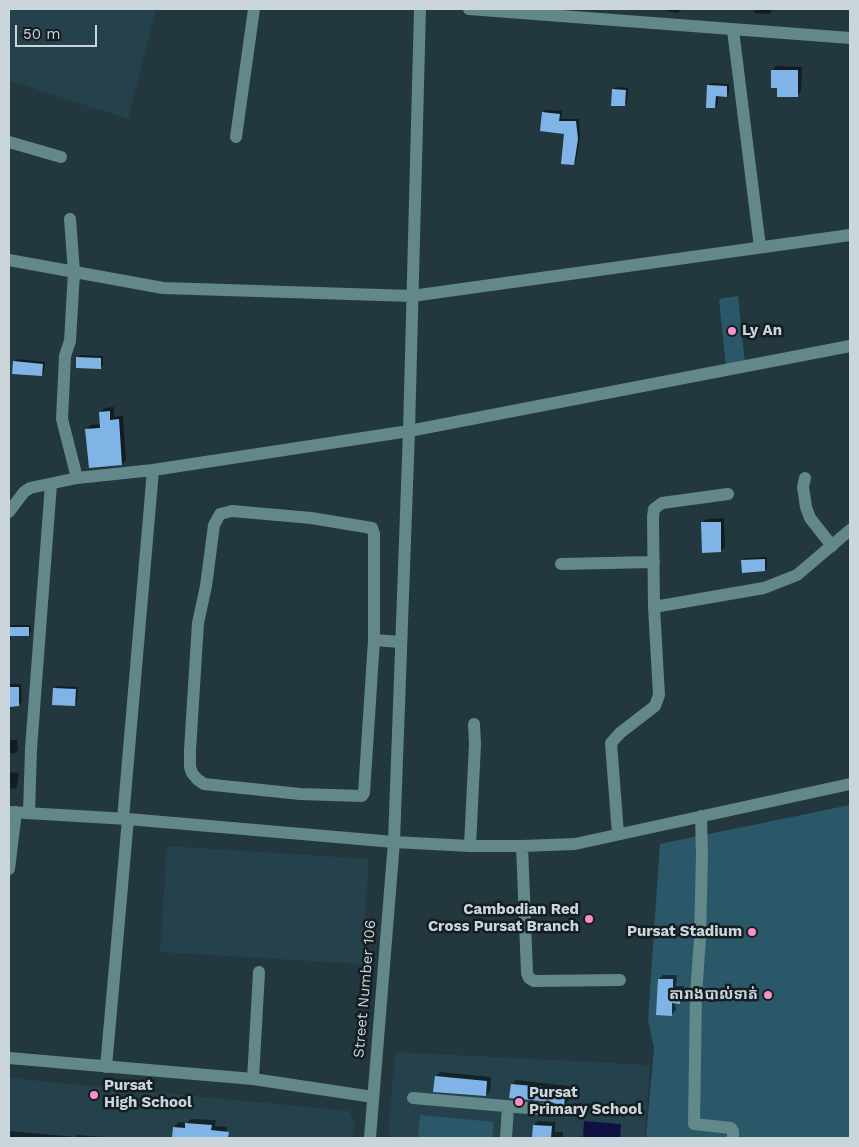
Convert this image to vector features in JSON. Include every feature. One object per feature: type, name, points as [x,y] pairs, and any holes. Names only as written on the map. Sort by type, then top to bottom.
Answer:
[{"type":"street","points":[[236,137],[254,9]]},
{"type":"street","name":"Street Number 106","points":[[370,1138],[394,842],[409,431],[420,9]]},
{"type":"street","points":[[469,9],[850,38]]},
{"type":"street","points":[[733,30],[760,247]]},
{"type":"street","points":[[9,142],[61,157]]},
{"type":"street","points":[[70,219],[74,272],[70,341],[65,356],[62,418],[77,478]]},
{"type":"street","points":[[9,260],[163,288],[412,296],[850,235]]},
{"type":"street","points":[[9,512],[24,492],[30,488],[77,478],[153,470],[409,431],[850,346]]},
{"type":"street","points":[[106,1067],[153,470]]},
{"type":"street","points":[[805,478],[803,487],[810,518],[832,546]]},
{"type":"street","points":[[30,813],[31,749],[51,484]]},
{"type":"street","points":[[618,834],[611,743],[620,733],[655,706],[659,695],[654,607],[654,508],[662,503],[728,494]]},
{"type":"street","points":[[232,511],[311,518],[372,528],[374,534],[374,640],[364,793],[362,796],[300,794],[204,784],[197,779],[190,768],[190,750],[198,623],[206,586],[214,525],[220,514],[232,511]]},
{"type":"street","points":[[654,607],[764,588],[797,574],[850,530]]},
{"type":"street","points":[[561,564],[654,562]]},
{"type":"street","points":[[374,640],[400,642]]},
{"type":"street","points":[[470,846],[475,744],[474,724]]},
{"type":"street","points":[[9,869],[12,812],[125,819],[394,842],[470,846],[522,846],[575,844],[850,784]]},
{"type":"street","points":[[701,816],[702,855],[700,939],[696,994],[694,1124],[731,1128],[733,1138]]},
{"type":"street","points":[[522,846],[527,974],[529,978],[534,981],[620,980]]},
{"type":"street","points":[[253,1079],[259,972]]},
{"type":"street","points":[[9,1058],[253,1079],[373,1097]]},
{"type":"street","points":[[413,1098],[551,1110]]},
{"type":"street","points":[[506,1138],[508,1106]]},
{"type":"shaded area","points":[[9,9],[156,9],[128,119],[9,80]]},
{"type":"shaded area","name":"Ly An","points":[[738,296],[745,363],[726,367],[719,299]]},
{"type":"shaded area","name":"Pursat Stadium","points":[[850,805],[850,1138],[646,1138],[654,1048],[648,1020],[660,844]]},
{"type":"shaded area","points":[[167,846],[369,859],[362,964],[160,952]]},
{"type":"shaded area","name":"Pursat Primary School","points":[[395,1052],[650,1065],[645,1138],[388,1138]]},
{"type":"shaded area","name":"Pursat High School","points":[[9,1078],[349,1111],[355,1122],[353,1138],[9,1138]]},
{"type":"shaded area","points":[[420,1115],[494,1122],[492,1138],[418,1138]]},
{"type":"shaded area","points":[[584,1121],[621,1124],[620,1138],[583,1138]]},
{"type":"building","points":[[771,70],[798,70],[798,97],[777,97],[777,88],[771,88]]},
{"type":"building","points":[[707,85],[727,86],[727,97],[716,96],[715,108],[706,108]]},
{"type":"building","points":[[612,89],[626,90],[625,106],[611,106]]},
{"type":"building","points":[[542,112],[560,114],[559,121],[576,121],[578,139],[574,165],[561,164],[564,134],[540,131]]},
{"type":"building","points":[[76,357],[101,358],[101,369],[76,368]]},
{"type":"building","points":[[13,361],[43,364],[42,376],[12,374]]},
{"type":"building","points":[[110,411],[110,420],[119,419],[122,465],[89,468],[85,429],[100,428],[99,412]]},
{"type":"building","points":[[701,522],[721,522],[721,552],[702,553]]},
{"type":"building","points":[[765,559],[765,571],[742,573],[741,560]]},
{"type":"building","points":[[9,627],[29,627],[29,636],[9,636]]},
{"type":"building","points":[[9,687],[19,687],[19,706],[9,707]]},
{"type":"building","points":[[53,688],[76,689],[75,706],[52,705]]},
{"type":"building","points":[[658,979],[673,979],[673,990],[680,990],[680,1004],[672,1003],[672,1016],[656,1015]]},
{"type":"building","points":[[435,1076],[487,1081],[486,1096],[433,1092]]},
{"type":"building","points":[[511,1084],[566,1089],[564,1106],[558,1106],[552,1102],[509,1098]]},
{"type":"building","points":[[185,1123],[212,1125],[211,1130],[229,1132],[228,1138],[172,1138],[173,1127],[185,1128]]},
{"type":"building","points":[[533,1125],[552,1126],[551,1138],[532,1138]]},
{"type":"place","name":"Ly An","points":[[732,331]]},
{"type":"place","name":"Cambodian Red Cross Pursat Branch","points":[[589,919]]},
{"type":"place","name":"Pursat Stadium","points":[[752,932]]},
{"type":"place","name":"តារាងបាល់ទាត់","points":[[768,995]]},
{"type":"place","name":"Pursat High School","points":[[94,1095]]},
{"type":"place","name":"Pursat Primary School","points":[[519,1102]]}]
